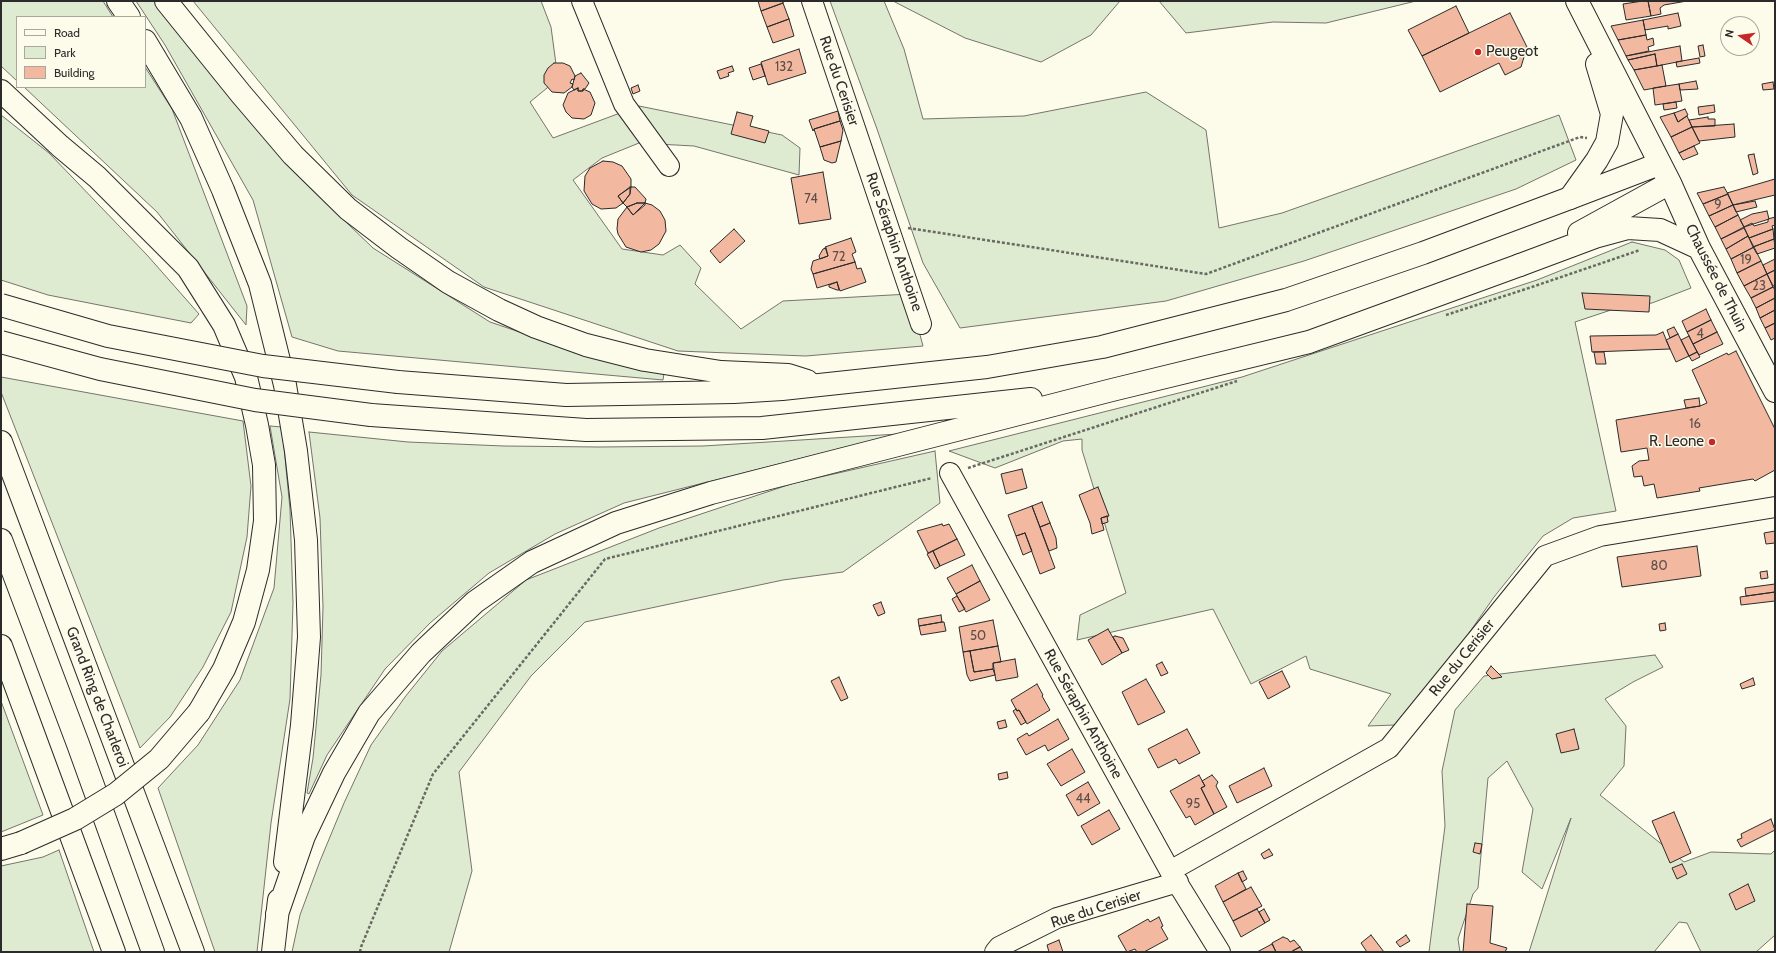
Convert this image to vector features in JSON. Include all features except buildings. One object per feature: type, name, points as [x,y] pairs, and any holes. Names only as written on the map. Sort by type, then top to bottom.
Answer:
[{"type":"main road","points":[[118,1],[128,16]]},
{"type":"main road","points":[[166,1],[241,94],[293,155],[348,209],[399,248],[448,282],[536,328],[586,345],[645,360],[714,370],[788,375],[818,385]]},
{"type":"main road","points":[[1570,198],[1597,160],[1607,142],[1612,114],[1579,5]]},
{"type":"main road","name":"Chaussée de Thuin","points":[[1579,5],[1670,183],[1699,248],[1775,391]]},
{"type":"main road","points":[[146,43],[190,118],[223,190],[260,284],[285,385],[296,451],[306,540],[308,637],[302,725],[272,952]]},
{"type":"main road","points":[[1,91],[60,146],[97,177],[188,268],[224,325],[246,377],[257,424],[264,465],[265,521],[258,570],[244,622],[224,668],[199,712],[159,759],[116,794],[75,819],[11,846]]},
{"type":"main road","points":[[1,305],[108,336],[264,366],[398,382],[566,395],[734,392],[782,389],[987,367],[1102,347],[1286,300],[1423,253],[1659,164]]},
{"type":"main road","points":[[1520,265],[1670,183]]},
{"type":"main road","points":[[277,914],[304,836],[334,773],[369,713],[421,653],[475,602],[532,562],[616,523],[711,493],[1112,390],[1309,342],[1596,237],[1628,228],[1660,230],[1699,248]]},
{"type":"main road","points":[[1,342],[108,371],[255,400],[371,415],[586,430],[762,428],[1112,390]]},
{"type":"main road","name":"Grand Ring de Charleroi","points":[[1,442],[193,952]]},
{"type":"main road","points":[[1,540],[75,737],[153,952]]},
{"type":"main road","points":[[1,646],[114,952]]},
{"type":"street","points":[[582,1],[624,104],[669,166]]},
{"type":"street","name":"Rue du Cerisier","points":[[812,1],[866,161]]},
{"type":"street","name":"Rue Séraphin Anthoine","points":[[866,161],[922,324]]},
{"type":"street","name":"Rue Séraphin Anthoine","points":[[950,473],[1174,877],[1220,952]]},
{"type":"street","name":"Rue du Cerisier","points":[[995,952],[999,947],[1058,918],[1174,877],[1389,748],[1545,556],[1600,536],[1775,507]]},
{"type":"path","points":[[888,224],[1206,274],[1580,137],[1607,142]]},
{"type":"green space","points":[[1,1],[103,1],[112,16],[16,16],[16,80],[1,66]]},
{"type":"green space","points":[[136,1],[154,1],[297,175],[373,248],[490,322],[605,361],[664,373],[663,380],[338,351],[292,337],[253,200],[165,45]]},
{"type":"green space","points":[[193,1],[541,1],[551,27],[558,79],[530,102],[553,138],[639,106],[782,135],[800,148],[799,175],[694,146],[639,143],[602,158],[573,180],[622,249],[663,255],[680,245],[701,268],[695,284],[741,329],[783,301],[909,294],[923,346],[806,356],[678,351],[484,287],[352,195]]},
{"type":"green space","points":[[830,1],[884,1],[904,49],[923,119],[1024,116],[1146,92],[1206,130],[1219,228],[1282,213],[1559,115],[1576,160],[1516,189],[1304,261],[1166,301],[960,328],[923,263],[877,129]]},
{"type":"green space","points":[[893,1],[1120,1],[1091,35],[1041,62],[965,38]]},
{"type":"green space","points":[[1159,1],[1416,1],[1326,23],[1273,22],[1186,33]]},
{"type":"green space","points":[[146,69],[172,109],[247,306],[246,325],[157,212],[25,88],[146,88]]},
{"type":"green space","points":[[1,115],[49,153],[147,255],[199,314],[191,323],[48,295],[1,280]]},
{"type":"green space","points":[[1632,242],[1665,250],[1679,260],[1691,288],[1652,303],[1620,307],[1575,322],[1616,511],[1573,518],[1543,536],[1494,597],[1460,646],[1395,725],[1368,726],[1391,694],[1310,669],[1306,656],[1251,684],[1213,609],[1077,640],[1080,615],[1126,593],[1082,450],[1082,439],[1063,441],[995,468],[949,451],[1242,377],[1537,280]]},
{"type":"green space","points":[[1,377],[243,421],[251,486],[247,537],[231,612],[203,667],[170,717],[140,748],[1,392]]},
{"type":"green space","points":[[270,426],[282,427],[290,509],[293,603],[290,699],[271,823],[257,952],[215,952],[158,788],[198,745],[240,680],[274,588],[282,497]]},
{"type":"green space","points":[[309,432],[408,442],[504,446],[599,447],[703,446],[898,434],[624,503],[555,534],[489,573],[430,623],[385,669],[327,755],[309,794],[307,793],[313,758],[321,675],[323,607],[320,518]]},
{"type":"green space","points":[[935,451],[940,503],[843,572],[783,580],[585,622],[531,676],[459,772],[472,871],[449,952],[292,952],[300,915],[320,861],[344,803],[371,745],[405,697],[442,651],[526,580],[659,528],[794,483]]},
{"type":"green space","points":[[1655,655],[1663,667],[1633,682],[1605,699],[1626,726],[1624,766],[1600,795],[1684,862],[1711,852],[1771,854],[1775,850],[1775,935],[1756,952],[1701,952],[1687,923],[1679,922],[1654,952],[1529,952],[1571,818],[1542,889],[1522,872],[1533,809],[1507,761],[1488,778],[1478,888],[1473,894],[1458,939],[1460,952],[1429,952],[1445,826],[1442,771],[1455,710],[1484,676]]},
{"type":"green space","points":[[1,701],[43,815],[1,832]]},
{"type":"green space","points":[[59,850],[94,952],[1,952],[1,866],[43,857]]},
{"type":"place","name":"Peugeot","points":[[1478,52]]},
{"type":"place","name":"R. Leone","points":[[1712,442]]}]
